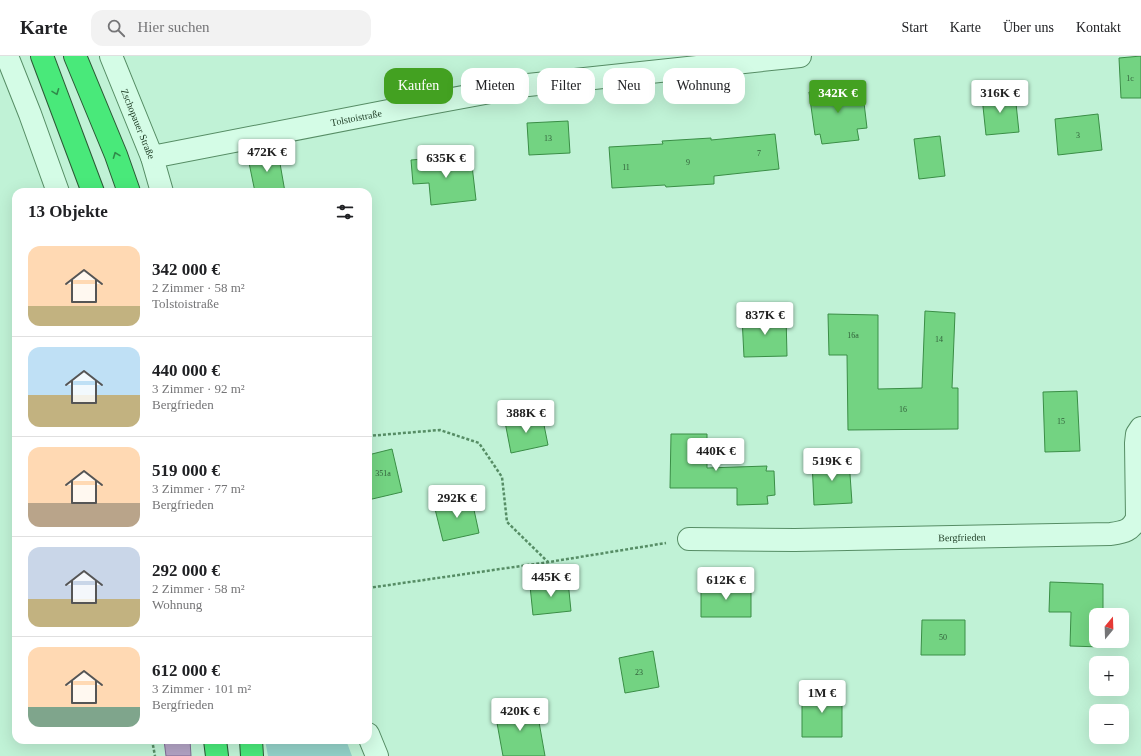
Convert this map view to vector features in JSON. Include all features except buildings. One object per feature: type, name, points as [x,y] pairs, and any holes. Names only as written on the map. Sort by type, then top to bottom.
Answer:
[{"type":"highway","points":[[42,56],[92,188]]},
{"type":"highway","points":[[75,56],[116,155],[128,188]]},
{"type":"highway","points":[[216,744],[217,756]]},
{"type":"highway","points":[[251,744],[252,756]]},
{"type":"street","points":[[7,56],[57,188]]},
{"type":"street","name":"Zschopauer Straße","points":[[111,56],[152,157],[161,188]]},
{"type":"street","name":"Tolstoistraße","points":[[152,157],[528,85],[800,56]]},
{"type":"street","name":"Bergfrieden","points":[[689,539],[811,539],[1111,534],[1124,532],[1133,526],[1136,518],[1136,443],[1137,434],[1141,428]]},
{"type":"street","points":[[372,743],[378,756]]},
{"type":"path","points":[[372,436],[440,430],[479,443],[502,477],[507,522],[548,562]]},
{"type":"path","points":[[372,587],[548,562],[689,539]]},
{"type":"path","points":[[153,744],[155,756]]},
{"type":"shaded area","points":[[164,744],[190,744],[191,756],[166,756]]},
{"type":"shaded area","points":[[266,744],[348,744],[352,756],[268,756]]}]
